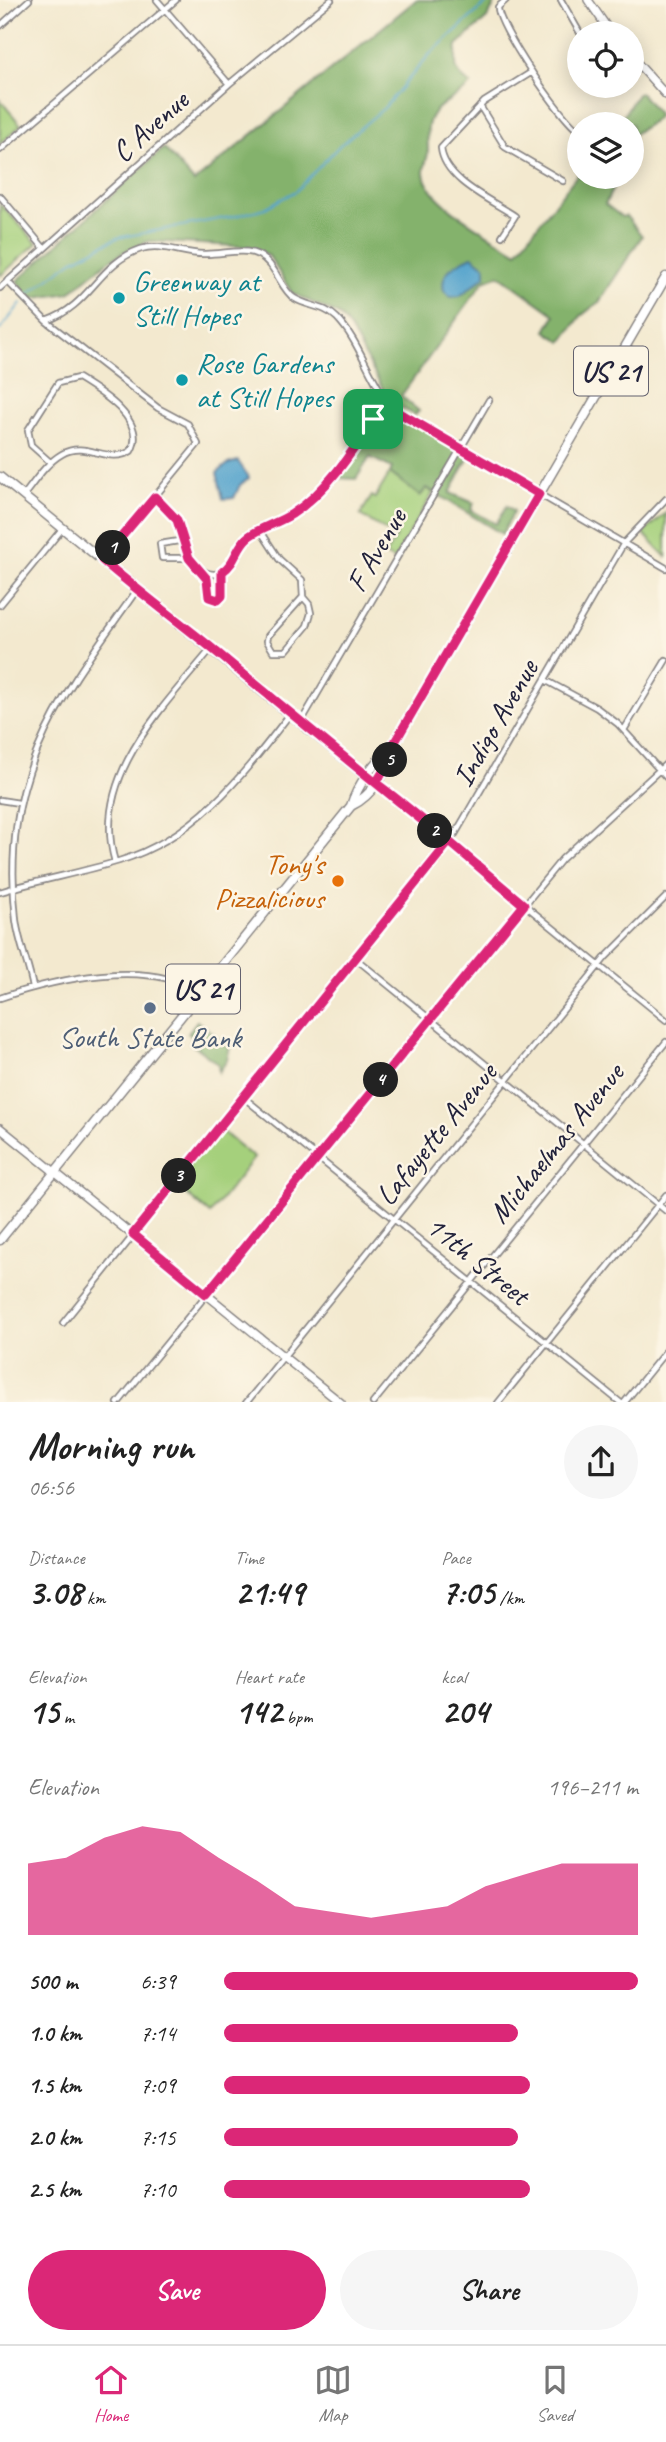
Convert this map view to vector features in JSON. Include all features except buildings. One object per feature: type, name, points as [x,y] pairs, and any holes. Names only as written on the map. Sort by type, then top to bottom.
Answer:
[{"type":"main road","points":[[589,0],[603,21]]},
{"type":"main road","points":[[644,70],[666,95]]},
{"type":"main road","name":"US 21","points":[[351,806],[362,801],[390,761],[392,747],[666,277]]},
{"type":"main road","points":[[0,477],[376,783]]},
{"type":"main road","name":"US 21","points":[[0,1240],[351,806],[354,794],[381,755],[392,747]]},
{"type":"main road","points":[[0,1128],[341,1402]]},
{"type":"street","points":[[2,22],[29,0]]},
{"type":"street","points":[[157,0],[229,84]]},
{"type":"street","points":[[0,150],[176,0]]},
{"type":"street","name":"C Avenue","points":[[0,288],[229,84],[331,0]]},
{"type":"street","points":[[506,0],[498,7],[498,12],[532,72],[567,120]]},
{"type":"street","points":[[561,0],[573,21]]},
{"type":"street","points":[[502,236],[515,216],[455,175],[442,156],[443,144],[480,106],[532,72]]},
{"type":"street","points":[[480,106],[505,147],[563,181]]},
{"type":"street","points":[[0,196],[43,247]]},
{"type":"street","points":[[46,321],[77,305],[90,293],[99,275],[141,249],[170,248],[204,254],[239,249],[256,251],[270,264],[293,298],[323,308],[337,318],[384,398],[398,412],[666,568]]},
{"type":"street","points":[[7,281],[46,321],[158,408],[193,428],[198,444],[102,560]]},
{"type":"street","points":[[23,495],[50,462],[72,450],[83,449],[113,458],[123,456],[135,443],[131,423],[78,377],[58,383],[28,430],[31,445],[50,462]]},
{"type":"street","points":[[155,497],[173,514],[185,540],[189,558],[207,579],[209,597],[213,600],[222,596],[222,572],[235,559],[239,546],[260,530],[293,513],[337,473],[384,398]]},
{"type":"street","name":"F Avenue","points":[[301,722],[489,400]]},
{"type":"street","name":"Indigo Avenue","points":[[63,1323],[449,842],[624,543],[666,499]]},
{"type":"street","points":[[0,605],[63,528]]},
{"type":"street","points":[[260,530],[279,559],[303,580],[303,597],[309,604],[311,613],[307,626],[286,651],[273,651],[269,646],[268,636],[303,597]]},
{"type":"street","points":[[185,540],[160,544],[159,552],[162,558],[168,560],[189,558]]},
{"type":"street","points":[[201,571],[222,572]]},
{"type":"street","points":[[33,988],[19,935],[14,888],[12,851],[19,803],[38,745],[60,701],[136,590]]},
{"type":"street","points":[[115,862],[110,809],[131,752],[142,734],[211,648]]},
{"type":"street","points":[[624,730],[666,660]]},
{"type":"street","points":[[545,680],[597,708],[624,730],[666,777]]},
{"type":"street","points":[[0,892],[115,862],[153,848],[209,810],[237,781],[290,713]]},
{"type":"street","points":[[118,1402],[316,1157],[572,849],[666,764]]},
{"type":"street","points":[[376,783],[666,1020]]},
{"type":"street","points":[[0,800],[19,803]]},
{"type":"street","name":"Lafayette Avenue","points":[[246,1402],[599,965],[666,897]]},
{"type":"street","points":[[355,958],[666,1212]]},
{"type":"street","points":[[0,998],[33,988],[97,976],[132,975],[180,983],[200,994]]},
{"type":"street","name":"Michaelmas Avenue","points":[[373,1402],[666,1042]]},
{"type":"street","name":"11th Street","points":[[243,1097],[623,1402]]},
{"type":"street","points":[[498,1402],[666,1195]]},
{"type":"street","points":[[623,1402],[666,1351]]},
{"type":"green space","points":[[416,0],[497,0],[487,18],[457,45],[456,68],[471,84],[437,109],[430,118],[424,172],[427,183],[435,195],[462,218],[517,252],[567,188],[613,189],[605,204],[622,217],[626,216],[642,236],[599,302],[581,316],[562,342],[546,331],[555,315],[499,275],[484,281],[401,396],[419,411],[415,415],[392,403],[350,328],[339,315],[292,293],[269,256],[251,247],[149,241],[106,263],[69,293],[31,299],[17,281],[164,148],[194,182]]},
{"type":"green space","points":[[644,97],[659,115],[644,127],[644,112],[626,112],[634,98]]},
{"type":"green space","points":[[0,100],[21,125],[0,144]]},
{"type":"green space","points":[[0,204],[37,243],[0,276]]},
{"type":"green space","points":[[388,403],[398,412],[470,455],[450,493],[474,503],[471,510],[496,524],[507,506],[514,511],[502,534],[427,488],[420,496],[390,473],[392,468],[370,457],[356,479],[339,478],[382,420]]},
{"type":"green space","points":[[390,473],[420,496],[427,488],[433,493],[394,560],[385,555],[396,537],[360,515],[372,496],[375,498]]},
{"type":"green space","points":[[666,513],[666,557],[643,533]]},
{"type":"green space","points":[[197,1021],[223,1045],[230,1046],[227,1060],[219,1072],[218,1064],[190,1043],[193,1038],[188,1033]]},
{"type":"green space","points":[[218,1128],[254,1158],[210,1214],[173,1183]]},
{"type":"water","points":[[472,256],[485,266],[485,276],[460,296],[451,297],[444,291],[444,278],[455,265]]},
{"type":"water","points":[[238,461],[249,478],[240,485],[234,498],[223,499],[217,473],[228,464]]},
{"type":"waterway","points":[[27,295],[72,261],[117,238],[236,216],[265,208],[296,191],[339,146],[384,108],[430,54],[490,0]]},
{"type":"waterway","points":[[0,330],[21,303]]},
{"type":"place","name":"Greenway at Still Hopes","points":[[119,298]]},
{"type":"place","name":"Rose Gardens at Still Hopes","points":[[182,380]]},
{"type":"place","name":"Tony's Pizzalicious","points":[[338,881]]},
{"type":"place","name":"South State Bank","points":[[150,1008]]},
{"type":"route","points":[[373,419],[355,442],[337,473],[316,495],[293,513],[255,533],[239,546],[235,559],[229,568],[222,572],[222,596],[218,600],[209,597],[207,579],[189,558],[177,520],[168,507],[155,497],[102,560],[136,590],[211,648],[331,747],[376,783],[449,842],[133,1234],[206,1294],[524,905],[449,842],[401,804],[376,783],[390,761],[392,747],[539,494],[398,412],[384,398],[373,419]]}]
